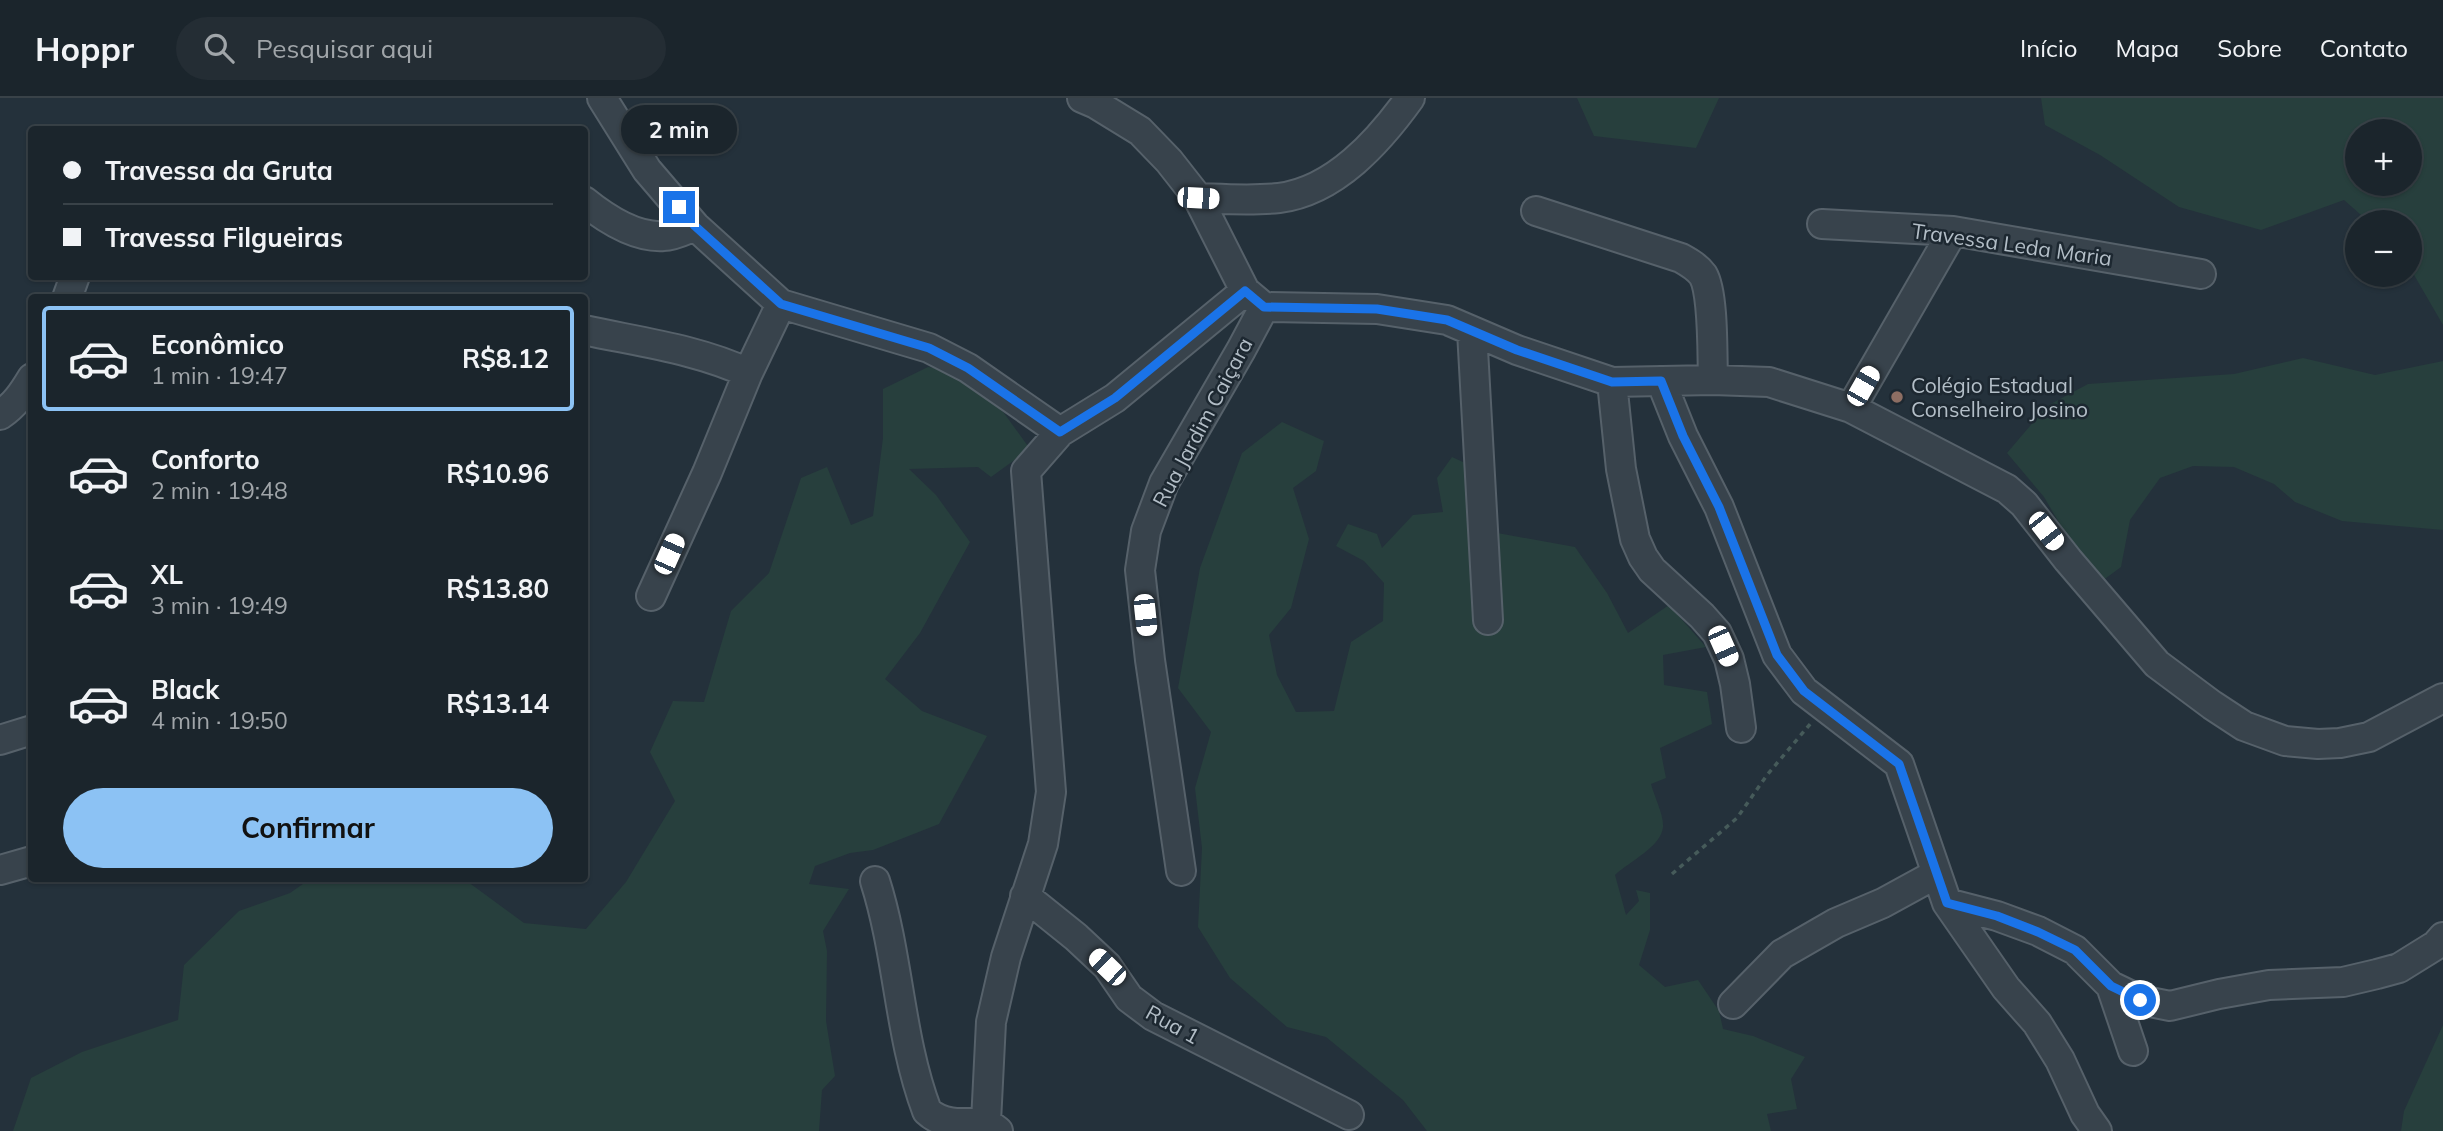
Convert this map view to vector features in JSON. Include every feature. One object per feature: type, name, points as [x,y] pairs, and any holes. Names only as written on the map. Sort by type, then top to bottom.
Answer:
[{"type":"street","points":[[602,98],[647,170],[695,226],[781,304],[929,348],[968,368],[1060,432]]},
{"type":"street","points":[[1082,98],[1140,131],[1169,161],[1198,198],[1254,299]]},
{"type":"street","points":[[1198,198],[1282,198],[1312,188],[1338,173],[1368,148],[1410,98]]},
{"type":"street","points":[[588,203],[630,229],[650,235],[671,236],[695,226]]},
{"type":"street","points":[[1536,211],[1681,258],[1694,265],[1703,276],[1708,291],[1713,380]]},
{"type":"street","name":"Travessa Leda Maria","points":[[1822,223],[1953,231],[2200,274]]},
{"type":"street","points":[[1851,408],[1953,231]]},
{"type":"street","points":[[875,881],[885,914],[906,1039],[927,1111],[935,1119],[951,1124],[992,1127],[991,1022],[1006,957],[1043,844],[1051,792],[1026,471],[1060,432],[1115,398],[1254,299],[1377,309],[1447,320],[1517,350],[1612,382],[1769,382],[1851,408],[2007,489],[2024,504],[2157,664],[2244,726],[2285,741],[2340,743],[2369,737],[2443,698]]},
{"type":"street","name":"Rua Jardim Caiçara","points":[[1181,871],[1150,660],[1140,570],[1146,531],[1164,483],[1241,350],[1254,299]]},
{"type":"street","points":[[651,596],[781,304]]},
{"type":"street","points":[[588,331],[724,362],[748,373]]},
{"type":"street","points":[[1472,331],[1488,620]]},
{"type":"street","points":[[1661,381],[1683,436],[1719,507],[1777,655],[1804,691],[1899,764],[1947,903],[2006,988],[2037,1023],[2060,1060],[2085,1114],[2097,1131]]},
{"type":"street","points":[[1612,382],[1621,469],[1636,539],[1652,570],[1717,633],[1729,659],[1741,728]]},
{"type":"street","points":[[0,415],[11,408],[28,384]]},
{"type":"street","points":[[0,740],[28,731]]},
{"type":"street","points":[[0,870],[28,862]]},
{"type":"street","points":[[1733,1004],[1765,969],[1791,948],[1936,874]]},
{"type":"street","name":"Rua 1","points":[[1025,896],[1076,937],[1107,967],[1129,998],[1153,1016],[1349,1115]]},
{"type":"street","points":[[1947,903],[1997,916],[2038,932],[2075,950],[2111,986],[2140,1000],[2170,1006],[2269,985],[2343,982],[2399,968],[2436,945],[2443,936]]},
{"type":"street","points":[[2111,986],[2133,1051]]},
{"type":"path","points":[[1672,874],[1737,818],[1767,775],[1824,708]]},
{"type":"green space","points":[[1577,98],[1719,98],[1696,148],[1594,136]]},
{"type":"green space","points":[[2041,98],[2443,98],[2443,325],[2421,287],[2422,210],[2355,210],[2344,200],[2261,230],[2179,207],[2100,155],[2045,125]]},
{"type":"green space","points":[[2303,358],[2375,375],[2443,361],[2443,530],[2342,521],[2295,502],[2274,484],[2234,467],[2193,466],[2160,478],[2130,520],[2121,567],[2102,581],[2071,543],[2044,497],[2007,453],[2047,406],[2088,384],[2234,374]]},
{"type":"green space","points":[[928,367],[960,372],[1004,413],[1030,449],[991,477],[978,467],[909,469],[936,495],[970,542],[920,633],[885,679],[922,711],[987,736],[939,824],[873,850],[850,853],[815,866],[809,884],[849,889],[823,931],[827,951],[826,1021],[835,1076],[822,1090],[819,1131],[13,1131],[31,1078],[82,1052],[178,1020],[184,965],[239,911],[290,893],[306,882],[468,882],[524,923],[586,929],[626,882],[675,801],[650,752],[673,701],[704,702],[731,611],[769,573],[801,478],[827,467],[851,525],[873,516],[883,438],[883,389]]},
{"type":"green space","points":[[1282,422],[1324,441],[1316,471],[1293,488],[1309,539],[1291,608],[1269,635],[1277,675],[1296,712],[1334,711],[1351,642],[1383,621],[1384,583],[1364,561],[1336,546],[1348,524],[1377,534],[1382,548],[1413,515],[1443,512],[1437,478],[1452,457],[1476,468],[1492,532],[1575,547],[1607,593],[1628,633],[1669,605],[1706,647],[1663,655],[1664,685],[1707,692],[1712,724],[1660,748],[1666,778],[1651,784],[1662,817],[1661,834],[1651,847],[1615,875],[1626,915],[1639,901],[1636,890],[1650,893],[1650,930],[1639,965],[1665,987],[1698,980],[1719,1011],[1723,1029],[1753,1036],[1805,1057],[1791,1079],[1797,1109],[1767,1114],[1771,1131],[1427,1131],[1403,1100],[1326,1037],[1287,1027],[1230,978],[1198,927],[1202,848],[1195,788],[1211,732],[1178,688],[1200,568],[1242,453]]},
{"type":"green space","points":[[2443,1025],[2443,1131],[2401,1131],[2404,1111]]},
{"type":"place","name":"Colégio Estadual Conselheiro Josino","points":[[1897,397]]},
{"type":"route","points":[[679,207],[695,226],[781,304],[929,348],[968,368],[1060,432],[1115,398],[1245,291],[1264,307],[1377,309],[1447,320],[1517,350],[1612,382],[1661,381],[1683,436],[1719,507],[1777,655],[1804,691],[1899,764],[1947,903],[1997,916],[2075,950],[2111,986],[2140,1000]]}]
